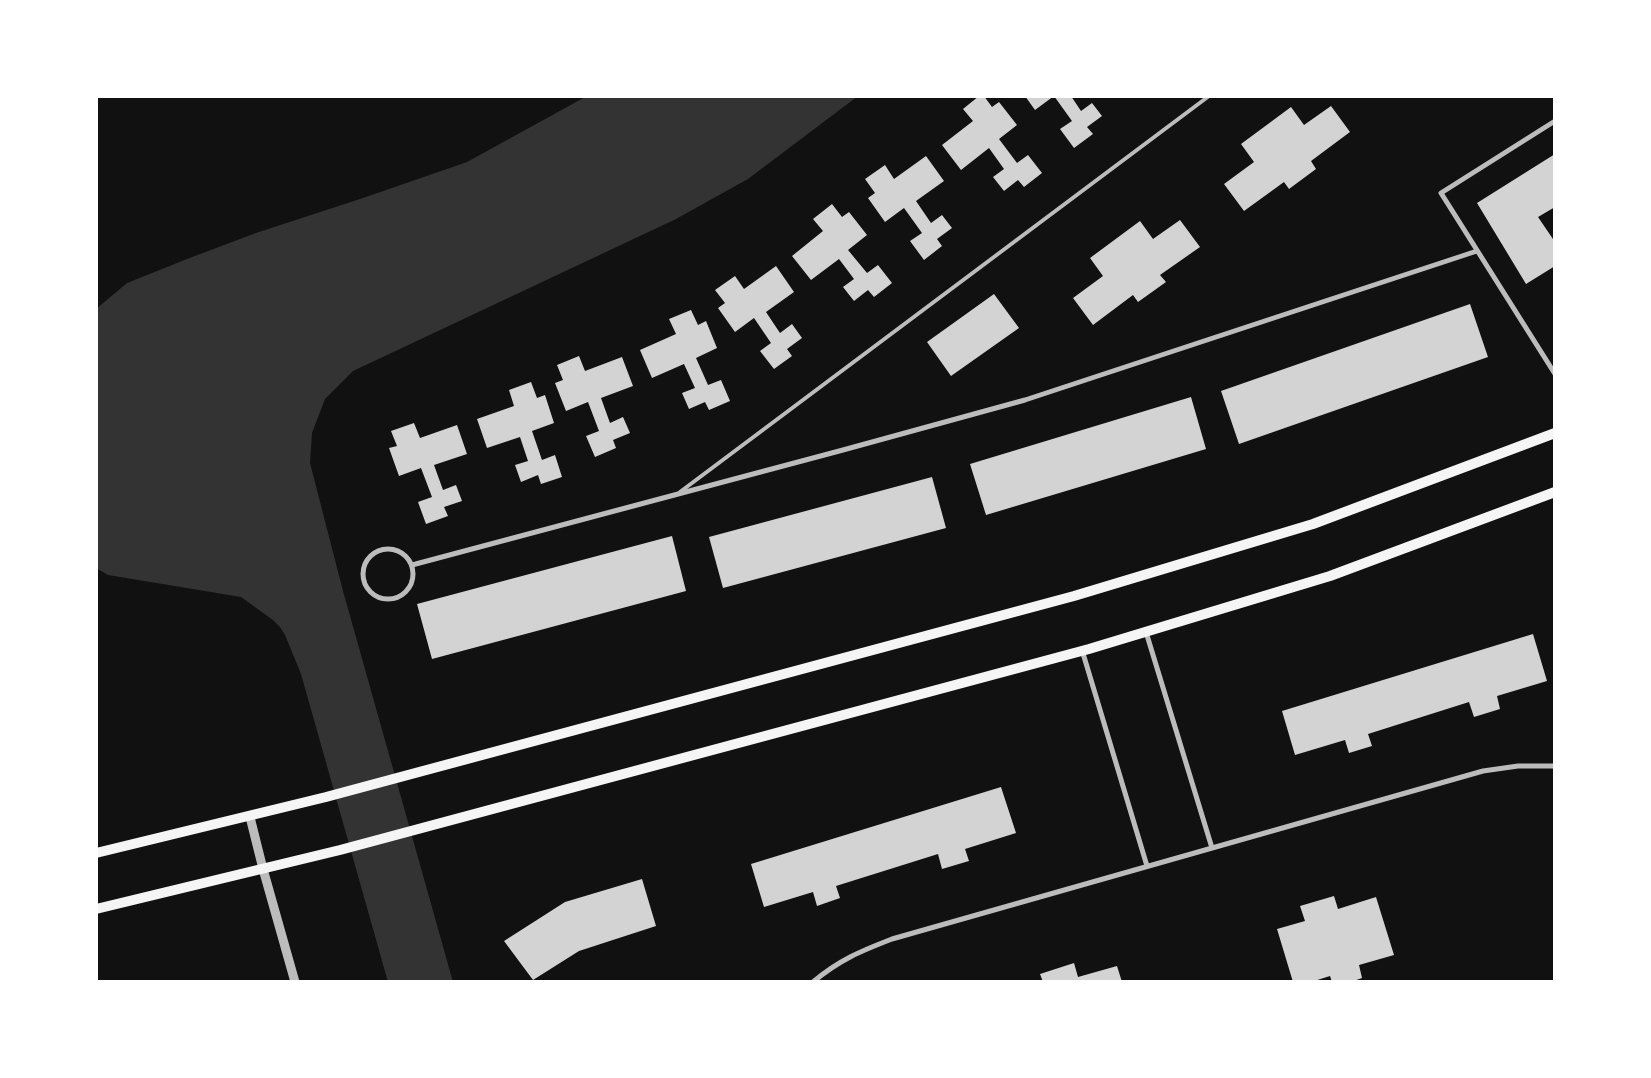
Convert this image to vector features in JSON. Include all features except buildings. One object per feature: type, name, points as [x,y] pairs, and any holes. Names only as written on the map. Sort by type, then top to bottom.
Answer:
[{"type":"main road","points":[[96,853],[326,797],[1074,596],[1313,524],[1555,433]]},
{"type":"main road","points":[[96,909],[340,850],[1146,632],[1330,576],[1555,492]]},
{"type":"street","points":[[1555,120],[1441,193],[1555,374]]},
{"type":"street","points":[[412,565],[1025,400],[1477,251]]},
{"type":"street","points":[[393,549],[404,555],[412,565],[414,577],[410,588],[400,596],[389,600],[377,597],[368,590],[363,578],[364,566],[371,556],[381,550],[393,549]]},
{"type":"street","points":[[1146,632],[1212,848]]},
{"type":"street","points":[[1082,650],[1147,866]]},
{"type":"street","points":[[813,982],[830,967],[849,956],[892,939],[1483,771],[1518,766],[1555,766]]},
{"type":"street","points":[[250,816],[263,870],[295,982]]},
{"type":"lane","points":[[678,494],[1209,96]]},
{"type":"shaded area","points":[[587,96],[858,96],[748,179],[676,219],[353,371],[325,399],[312,433],[310,463],[343,591],[453,982],[388,982],[301,674],[280,627],[241,597],[108,575],[96,568],[96,309],[127,283],[187,259],[256,233],[467,162]]}]
